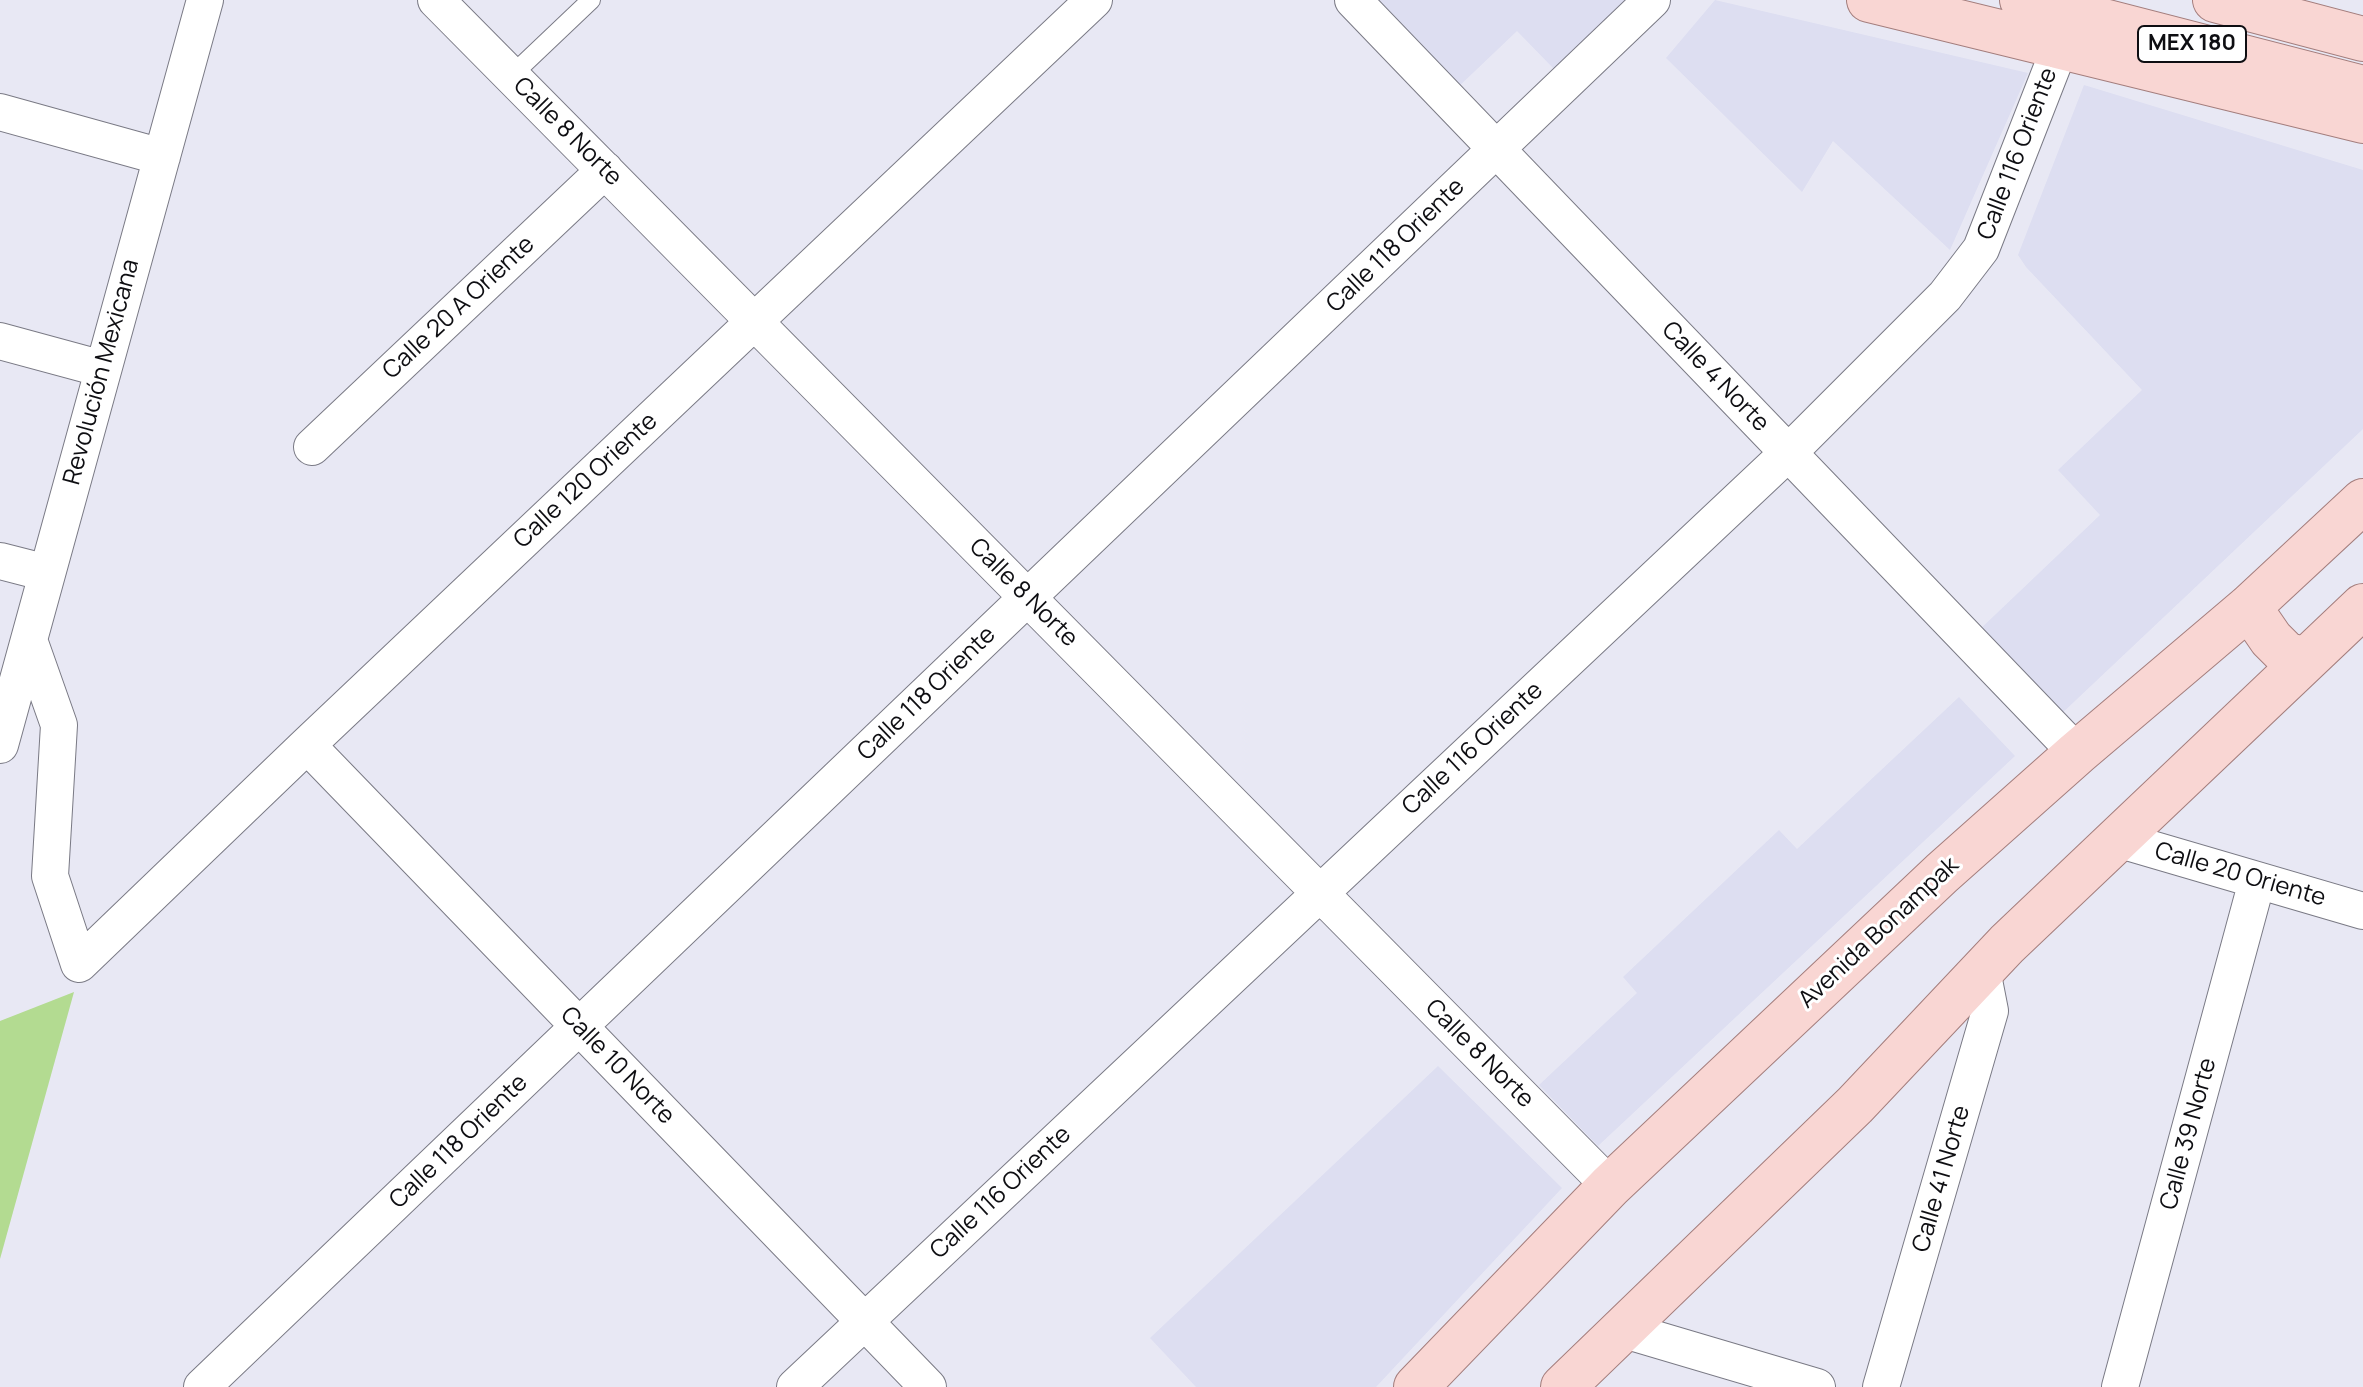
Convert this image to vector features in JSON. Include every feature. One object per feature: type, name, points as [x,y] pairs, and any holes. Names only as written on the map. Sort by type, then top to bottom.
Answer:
[{"type":"main road","points":[[1869,0],[2363,121]]},
{"type":"main road","name":"MEX 180","points":[[2022,0],[2363,88]]},
{"type":"main road","name":"MEX 180","points":[[2215,0],[2363,39]]},
{"type":"main road","name":"Avenida Bonampak","points":[[1416,1387],[1610,1186],[1942,873],[2249,607],[2363,501]]},
{"type":"main road","points":[[1563,1387],[1855,1105],[1982,970],[2363,606]]},
{"type":"main road","points":[[2249,607],[2271,639],[2287,655],[2305,659]]},
{"type":"street","name":"Revolución Mexicana","points":[[0,745],[205,0]]},
{"type":"street","name":"Calle 8 Norte","points":[[436,0],[1610,1186]]},
{"type":"street","name":"Calle 120 Oriente","points":[[29,640],[59,725],[50,876],[79,964],[1094,0]]},
{"type":"street","name":"Calle 4 Norte","points":[[1353,0],[2077,753]]},
{"type":"street","name":"Calle 118 Oriente","points":[[202,1387],[1652,0]]},
{"type":"street","name":"Calle 116 Oriente","points":[[795,1387],[1788,453],[1945,296],[1981,249],[2060,47]]},
{"type":"street","points":[[0,112],[162,157]]},
{"type":"street","name":"Calle 20 A Oriente","points":[[312,447],[605,170]]},
{"type":"street","points":[[0,341],[103,369]]},
{"type":"street","points":[[0,561],[47,573]]},
{"type":"street","name":"Calle 10 Norte","points":[[307,745],[928,1387]]},
{"type":"street","name":"Calle 20 Oriente","points":[[2117,839],[2363,911]]},
{"type":"street","name":"Calle 39 Norte","points":[[2120,1387],[2257,881]]},
{"type":"street","name":"Calle 41 Norte","points":[[1881,1387],[1990,1011],[1982,970]]},
{"type":"street","points":[[1621,1329],[1817,1387]]},
{"type":"lane","points":[[511,76],[591,0]]},
{"type":"shaded area","points":[[1366,0],[1626,0],[1554,69],[1517,31],[1454,91]]},
{"type":"shaded area","points":[[1715,0],[2028,73],[1950,250],[1833,141],[1802,192],[1666,58]]},
{"type":"shaded area","points":[[2084,85],[2363,170],[2363,429],[2058,717],[1976,633],[2100,515],[2058,470],[2142,390],[2018,255]]},
{"type":"shaded area","points":[[1959,697],[2015,756],[1598,1146],[1539,1085],[1637,993],[1623,977],[1779,830],[1797,849]]},
{"type":"shaded area","points":[[1438,1066],[1562,1188],[1376,1387],[1196,1387],[1150,1338]]},
{"type":"green space","points":[[74,992],[0,1259],[0,1021]]}]
